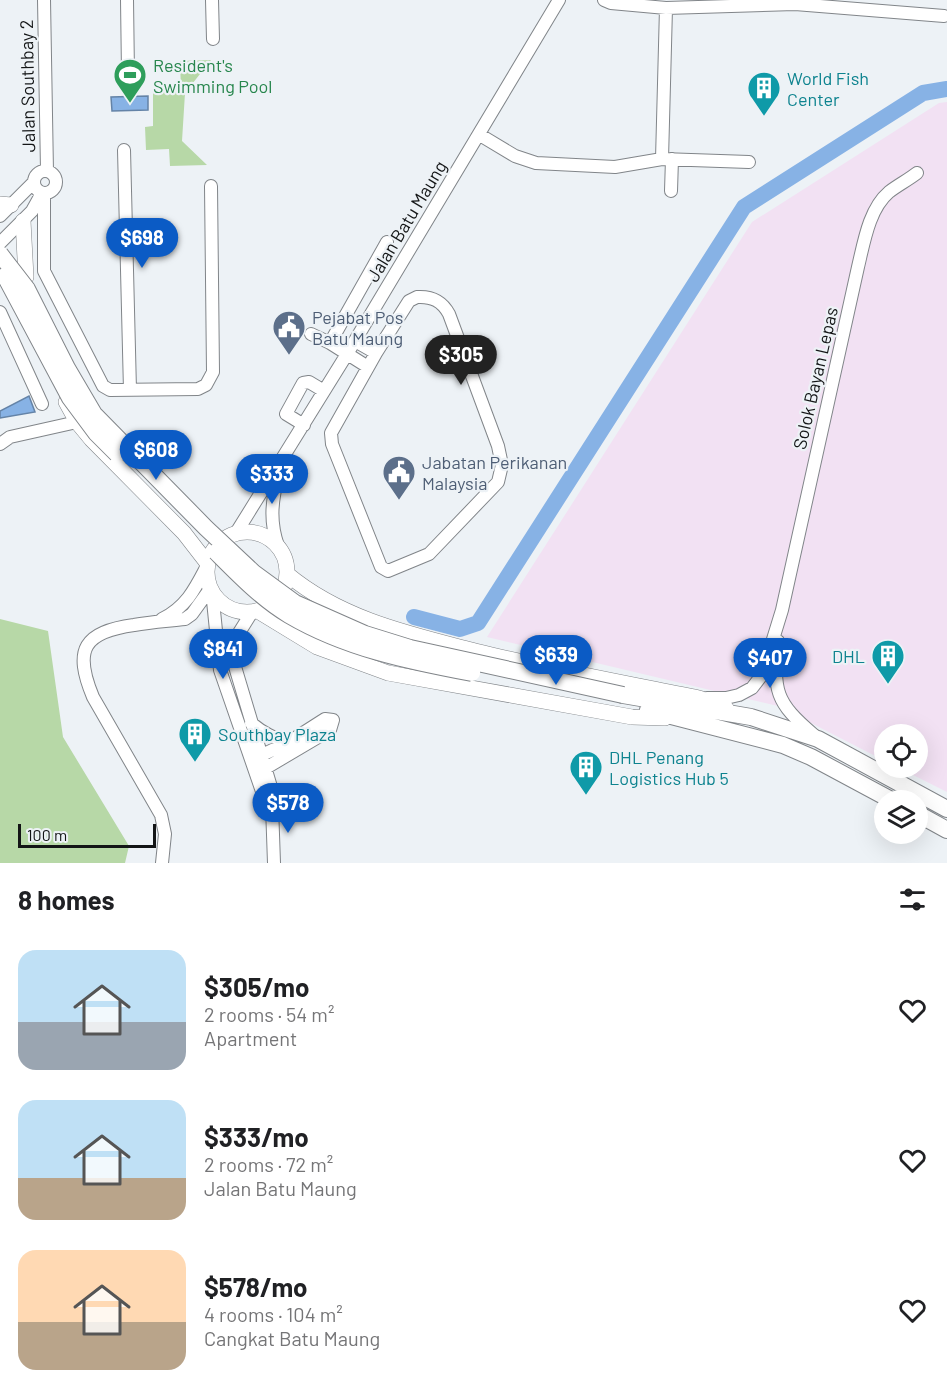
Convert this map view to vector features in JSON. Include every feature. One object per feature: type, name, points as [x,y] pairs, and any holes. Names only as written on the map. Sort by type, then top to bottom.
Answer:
[{"type":"highway","points":[[0,254],[27,289],[94,414],[206,528],[250,577]]},
{"type":"highway","points":[[0,267],[16,293],[70,398],[96,433],[250,577],[296,603],[365,634],[410,648],[622,699],[783,746],[811,757],[874,791]]},
{"type":"highway","points":[[622,699],[751,717],[818,739],[947,809]]},
{"type":"highway","points":[[928,820],[947,830]]},
{"type":"main road","points":[[23,221],[26,277]]},
{"type":"main road","points":[[0,244],[26,277],[92,401],[111,427],[232,535]]},
{"type":"main road","points":[[0,284],[77,422],[183,533],[208,564]]},
{"type":"main road","points":[[248,531],[260,534],[278,546],[283,555],[287,574],[285,584],[275,601],[255,612],[239,612],[227,608],[211,590],[207,576],[212,553],[218,544],[232,535],[248,531]]},
{"type":"main road","points":[[287,574],[308,592],[372,622],[403,633],[503,657],[699,698],[751,717]]},
{"type":"main road","points":[[255,612],[317,647],[388,673],[597,712],[632,717],[682,718]]},
{"type":"main road","points":[[367,666],[350,651],[347,636],[355,625],[372,622]]},
{"type":"street","name":"Jalan Southbay 2","points":[[44,0],[47,171]]},
{"type":"street","points":[[127,0],[128,73]]},
{"type":"street","points":[[212,0],[213,39]]},
{"type":"street","name":"Jalan Batu Maung","points":[[232,535],[283,460],[559,0]]},
{"type":"street","points":[[604,0],[612,3],[666,9],[795,4],[944,16]]},
{"type":"street","points":[[666,9],[667,159],[671,191]]},
{"type":"street","points":[[480,135],[515,156],[536,163],[615,167],[667,159],[749,162]]},
{"type":"street","points":[[124,150],[130,390]]},
{"type":"street","name":"Jalan Southbay 2","points":[[4,208],[34,182],[36,175],[47,171]]},
{"type":"street","name":"Jalan Southbay 2","points":[[0,244],[32,211],[43,193],[53,191],[56,185],[55,176],[47,171]]},
{"type":"street","name":"Solok Bayan Lepas","points":[[699,698],[726,698],[739,695],[752,688],[762,675],[782,610],[858,267],[870,224],[880,203],[889,193],[917,173]]},
{"type":"street","points":[[34,182],[36,189],[43,193]]},
{"type":"street","name":"Jalan Southbay 2","points":[[43,193],[44,271],[99,382],[110,390],[202,388],[211,377],[213,366],[211,186]]},
{"type":"street","points":[[330,343],[387,242]]},
{"type":"street","points":[[417,297],[430,297],[442,304],[460,339],[498,446],[502,465],[498,482],[429,554],[387,571],[381,567],[331,439],[333,428],[376,353],[409,301],[417,297]]},
{"type":"street","points":[[0,312],[42,404]]},
{"type":"street","points":[[311,334],[368,367]]},
{"type":"street","points":[[355,341],[376,353]]},
{"type":"street","points":[[304,425],[286,414],[303,383],[309,382],[324,391]]},
{"type":"street","points":[[0,444],[10,437],[77,422]]},
{"type":"street","name":"Jalan Batu Maung","points":[[278,546],[273,532],[272,511],[273,494],[283,460]]},
{"type":"street","points":[[155,622],[182,607],[194,591],[208,564]]},
{"type":"street","points":[[162,863],[165,834],[161,815],[93,697],[83,665],[84,652],[90,641],[99,633],[112,628],[185,619],[192,614],[211,590]]},
{"type":"street","points":[[211,590],[220,670],[261,771],[266,803],[272,806],[274,863]]},
{"type":"street","name":"Solok Bayan Lepas","points":[[782,610],[775,677],[778,694],[792,716],[818,739]]},
{"type":"street","points":[[255,612],[237,636],[233,660],[250,722],[256,759]]},
{"type":"street","points":[[256,759],[289,742],[325,719],[333,720],[330,730],[261,771]]},
{"type":"street","points":[[250,722],[268,735],[289,742]]},
{"type":"shaded area","points":[[947,102],[947,792],[919,778],[928,778],[928,724],[874,724],[874,755],[778,706],[487,637],[752,222],[939,103]]},
{"type":"green space","points":[[211,60],[185,93],[182,141],[207,165],[170,166],[169,149],[146,150],[145,127],[153,126],[153,91],[181,90],[180,61]]},
{"type":"green space","points":[[0,619],[48,631],[63,737],[129,846],[125,863],[0,863]]},
{"type":"water","name":"Resident's Swimming Pool","points":[[148,96],[148,110],[112,111],[111,97]]},
{"type":"water","points":[[29,396],[35,412],[0,418],[0,411]]},
{"type":"waterway","points":[[414,617],[460,629],[478,623],[744,207],[923,93],[947,89]]},
{"type":"place","name":"Resident's Swimming Pool","points":[[130,104]]},
{"type":"place","name":"World Fish Center","points":[[764,117]]},
{"type":"place","name":"Pejabat Pos Batu Maung","points":[[289,356]]},
{"type":"place","name":"Jabatan Perikanan Malaysia","points":[[399,501]]},
{"type":"place","name":"DHL","points":[[888,685]]},
{"type":"place","name":"Southbay Plaza","points":[[195,763]]},
{"type":"place","name":"DHL Penang Logistics Hub 5","points":[[586,796]]}]
